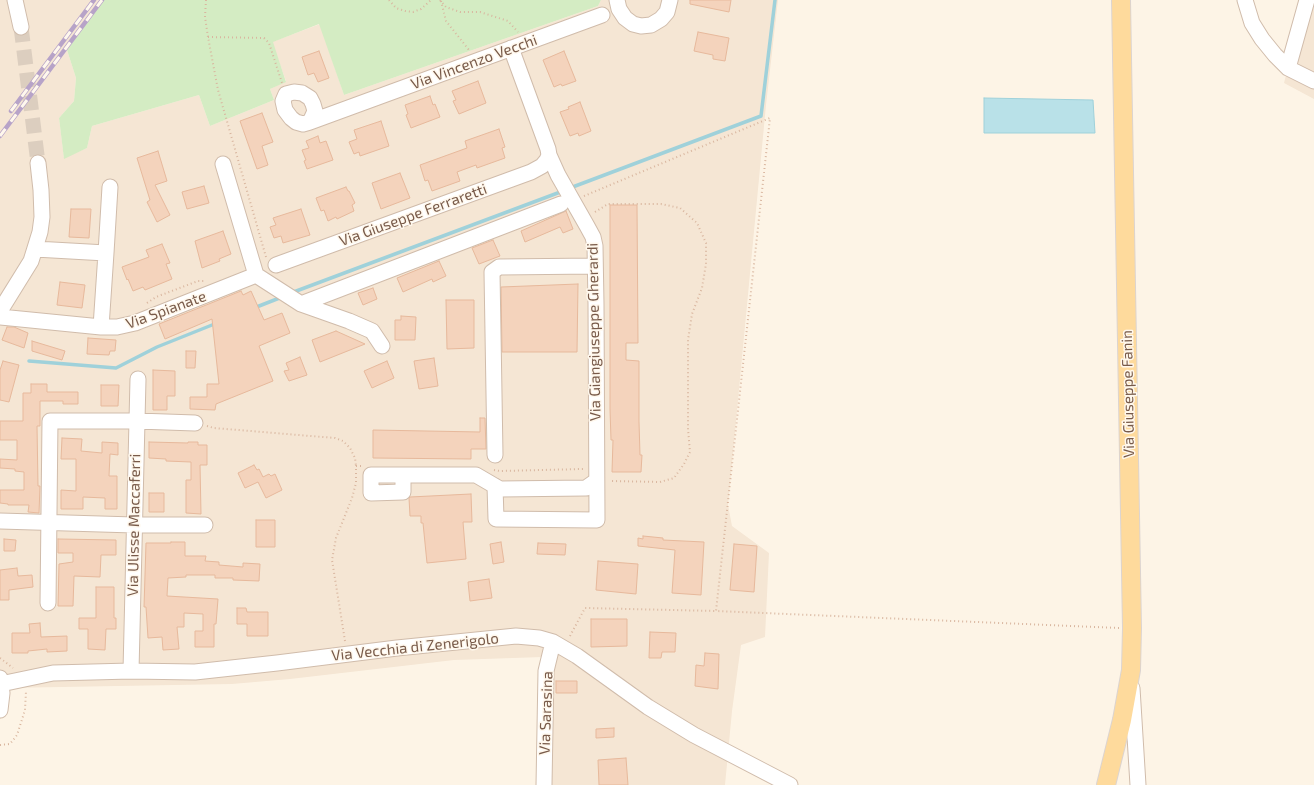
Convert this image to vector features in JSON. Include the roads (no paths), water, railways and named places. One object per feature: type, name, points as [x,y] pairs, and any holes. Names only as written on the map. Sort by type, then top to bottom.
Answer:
[{"type":"main road","name":"Via Giuseppe Fanin","points":[[1106,785],[1122,720],[1131,670],[1132,628],[1121,0]]},
{"type":"street","points":[[14,0],[21,27],[22,0]]},
{"type":"street","points":[[616,0],[619,9],[625,18]]},
{"type":"street","name":"Via Vincenzo Vecchi","points":[[602,15],[616,0]]},
{"type":"street","name":"Via Vincenzo Vecchi","points":[[310,122],[476,61],[519,43],[602,15],[617,15],[625,18],[633,24],[640,26],[651,25],[661,19],[667,12],[670,0]]},
{"type":"street","points":[[1245,0],[1252,23],[1275,56],[1288,68],[1314,81]]},
{"type":"street","points":[[1288,68],[1307,0]]},
{"type":"street","name":"Via Giangiuseppe Gherardi","points":[[495,486],[496,519],[597,520],[595,246],[593,237],[585,221],[567,203],[558,176],[548,158],[548,149],[519,43]]},
{"type":"street","points":[[294,92],[310,98],[315,111],[310,122],[303,124],[290,118],[285,110],[283,101],[286,94],[294,92]]},
{"type":"street","name":"Via Vincenzo Vecchi","points":[[310,98],[329,108],[346,109]]},
{"type":"street","name":"Via Giuseppe Ferraretti","points":[[276,265],[530,172],[542,166],[548,158]]},
{"type":"street","points":[[0,311],[31,261],[36,249],[42,217],[38,163]]},
{"type":"street","points":[[223,164],[255,270],[275,288],[297,301],[372,331],[382,346]]},
{"type":"street","points":[[101,327],[110,187]]},
{"type":"street","points":[[297,301],[567,203]]},
{"type":"street","points":[[36,249],[106,252]]},
{"type":"street","points":[[495,455],[492,272],[499,267],[595,266]]},
{"type":"street","name":"Via Spianate","points":[[0,316],[101,327],[117,327],[135,323],[255,270]]},
{"type":"street","name":"Via Ulisse Maccaferri","points":[[130,671],[138,379]]},
{"type":"street","points":[[48,603],[50,421],[195,423]]},
{"type":"street","points":[[403,475],[476,475],[500,489],[586,488],[596,475]]},
{"type":"street","points":[[0,521],[134,525],[205,525]]},
{"type":"street","name":"Via Vecchia di Zenerigolo","points":[[1,681],[24,673],[53,674],[130,671],[195,672],[516,636],[539,638],[558,644],[578,656],[648,706],[694,736],[790,785]]},
{"type":"street","name":"Via Sarasina","points":[[544,785],[546,671],[558,644]]},
{"type":"street","points":[[1131,670],[1138,785]]},
{"type":"street","points":[[0,710],[2,693],[1,681]]},
{"type":"water","points":[[984,98],[1093,100],[1095,133],[984,133]]},
{"type":"waterway","points":[[570,188],[761,116],[775,0]]},
{"type":"waterway","points":[[291,293],[563,191]]},
{"type":"waterway","points":[[254,308],[282,297]]},
{"type":"waterway","points":[[29,361],[116,368],[157,347],[217,323]]},
{"type":"tunnel","points":[[21,27],[38,163]]},
{"type":"railway","points":[[11,111],[94,0]]},
{"type":"railway","points":[[0,136],[102,0]]}]
